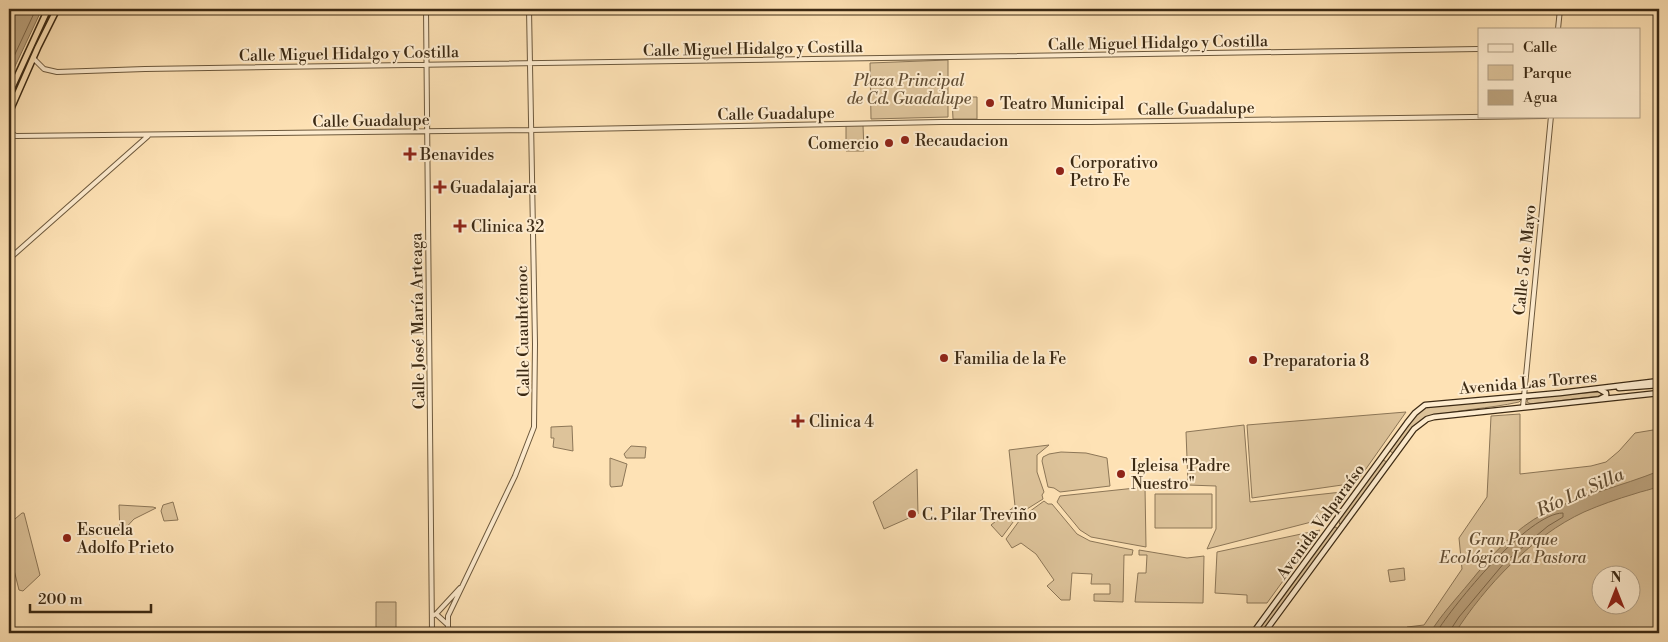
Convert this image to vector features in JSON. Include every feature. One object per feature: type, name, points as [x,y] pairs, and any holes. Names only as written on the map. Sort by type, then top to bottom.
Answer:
[{"type":"highway","points":[[9,94],[48,9]]},
{"type":"highway","points":[[9,113],[57,9]]},
{"type":"highway","points":[[9,102],[18,93]]},
{"type":"main road","name":"Avenida Las Torres","points":[[1407,423],[1425,404],[1659,381]]},
{"type":"main road","points":[[1598,388],[1634,388],[1659,385]]},
{"type":"main road","points":[[1595,400],[1606,396],[1605,392],[1598,388]]},
{"type":"main road","name":"Avenida Las Torres","points":[[1414,429],[1427,419],[1434,417],[1658,394]]},
{"type":"main road","name":"Avenida Valparaíso","points":[[1254,633],[1407,423]]},
{"type":"main road","name":"Avenida Valparaíso","points":[[1264,633],[1414,429]]},
{"type":"street","name":"Calle José María Arteaga","points":[[426,9],[434,615],[432,633]]},
{"type":"street","name":"Calle Cuauhtémoc","points":[[448,633],[448,616],[515,476],[534,427],[535,344],[529,9]]},
{"type":"street","points":[[1558,28],[1560,9]]},
{"type":"street","name":"Calle Miguel Hidalgo y Costilla","points":[[34,58],[44,70],[53,72],[1478,49]]},
{"type":"street","name":"Calle Guadalupe","points":[[9,132],[16,136],[149,136],[941,122],[1478,117]]},
{"type":"street","name":"Calle 5 de Mayo","points":[[1524,407],[1551,118]]},
{"type":"street","points":[[9,259],[149,136]]},
{"type":"street","points":[[448,624],[434,615],[463,585]]},
{"type":"green space","name":"Plaza Principal de Cd. Guadalupe","points":[[948,60],[948,117],[871,119],[870,63]]},
{"type":"green space","points":[[952,97],[977,97],[977,119],[953,119]]},
{"type":"green space","points":[[846,125],[863,125],[864,151],[846,151]]},
{"type":"green space","points":[[1600,392],[1600,396],[1531,404],[1527,402],[1528,399]]},
{"type":"green space","points":[[1519,398],[1521,400],[1519,402],[1426,418],[1404,439],[1394,454],[1390,451],[1417,413],[1429,406]]},
{"type":"green space","points":[[1406,412],[1356,483],[1252,498],[1247,425]]},
{"type":"green space","name":"Gran Parque Ecológico La Pastora","points":[[1520,414],[1520,474],[1591,466],[1606,462],[1635,433],[1659,429],[1659,633],[1401,633],[1407,627],[1424,625],[1462,569],[1459,538],[1487,497],[1491,416]]},
{"type":"green space","points":[[1244,425],[1250,502],[1342,492],[1323,519],[1207,549],[1216,529],[1216,486],[1188,485],[1186,432]]},
{"type":"green space","points":[[572,426],[573,451],[553,447],[554,438],[551,438],[551,427]]},
{"type":"green space","points":[[1049,445],[1037,455],[1037,472],[1044,492],[1042,495],[1043,499],[1019,514],[1002,537],[991,525],[1015,506],[1009,450]]},
{"type":"green space","points":[[631,446],[646,447],[645,458],[626,458],[624,454]]},
{"type":"green space","points":[[1061,452],[1086,453],[1107,458],[1110,486],[1060,492],[1048,487],[1042,461],[1043,457]]},
{"type":"green space","points":[[610,458],[627,464],[622,486],[611,487],[610,485]]},
{"type":"green space","points":[[1383,460],[1387,463],[1342,524],[1340,524],[1340,517]]},
{"type":"green space","points":[[917,469],[918,514],[884,529],[873,502]]},
{"type":"green space","points":[[1145,487],[1146,547],[1091,537],[1080,530],[1057,502],[1060,496]]},
{"type":"green space","points":[[1155,494],[1212,494],[1212,528],[1155,528]]},
{"type":"green space","points":[[1044,501],[1052,504],[1077,534],[1090,541],[1133,550],[1132,555],[1124,555],[1123,602],[1094,601],[1094,594],[1110,594],[1110,584],[1091,584],[1092,574],[1072,573],[1070,600],[1061,600],[1047,586],[1054,580],[1036,554],[1021,543],[1012,548],[1006,539],[1022,517]]},
{"type":"green space","points":[[173,502],[178,520],[164,521],[161,511],[163,505]]},
{"type":"green space","points":[[119,505],[156,508],[134,519],[120,534]]},
{"type":"green space","points":[[24,513],[40,575],[23,591],[19,590],[9,550],[9,524]]},
{"type":"green space","points":[[1336,527],[1338,530],[1262,633],[1257,633],[1256,631],[1332,528]]},
{"type":"green space","points":[[1320,530],[1267,603],[1247,603],[1247,595],[1215,593],[1217,552]]},
{"type":"green space","points":[[1139,550],[1187,558],[1204,556],[1203,603],[1135,602],[1138,573],[1146,573],[1147,555],[1139,555]]},
{"type":"green space","points":[[1404,568],[1405,580],[1390,582],[1388,570]]},
{"type":"green space","points":[[376,602],[396,602],[396,633],[376,633]]},
{"type":"water","points":[[9,9],[42,9],[9,79]]},
{"type":"water","points":[[1659,471],[1659,486],[1584,512],[1546,534],[1528,548],[1495,580],[1455,633],[1430,633],[1444,613],[1504,543],[1534,519],[1587,496]]},
{"type":"place","name":"Teatro Municipal","points":[[990,103]]},
{"type":"place","name":"Recaudacion","points":[[905,140]]},
{"type":"place","name":"Comercio","points":[[889,143]]},
{"type":"place","name":"Benavides","points":[[410,154]]},
{"type":"place","name":"Corporativo Petro Fe","points":[[1060,171]]},
{"type":"place","name":"Guadalajara","points":[[440,187]]},
{"type":"place","name":"Clinica 32","points":[[460,226]]},
{"type":"place","name":"Familia de la Fe","points":[[944,358]]},
{"type":"place","name":"Preparatoria 8","points":[[1253,360]]},
{"type":"place","name":"Clinica 4","points":[[798,421]]},
{"type":"place","name":"Igleisa \"Padre Nuestro\"","points":[[1121,474]]},
{"type":"place","name":"C. Pilar Treviño","points":[[912,514]]},
{"type":"place","name":"Escuela Adolfo Prieto","points":[[67,538]]},
{"type":"water label","name":"Río La Silla","points":[[1580,492]]}]
